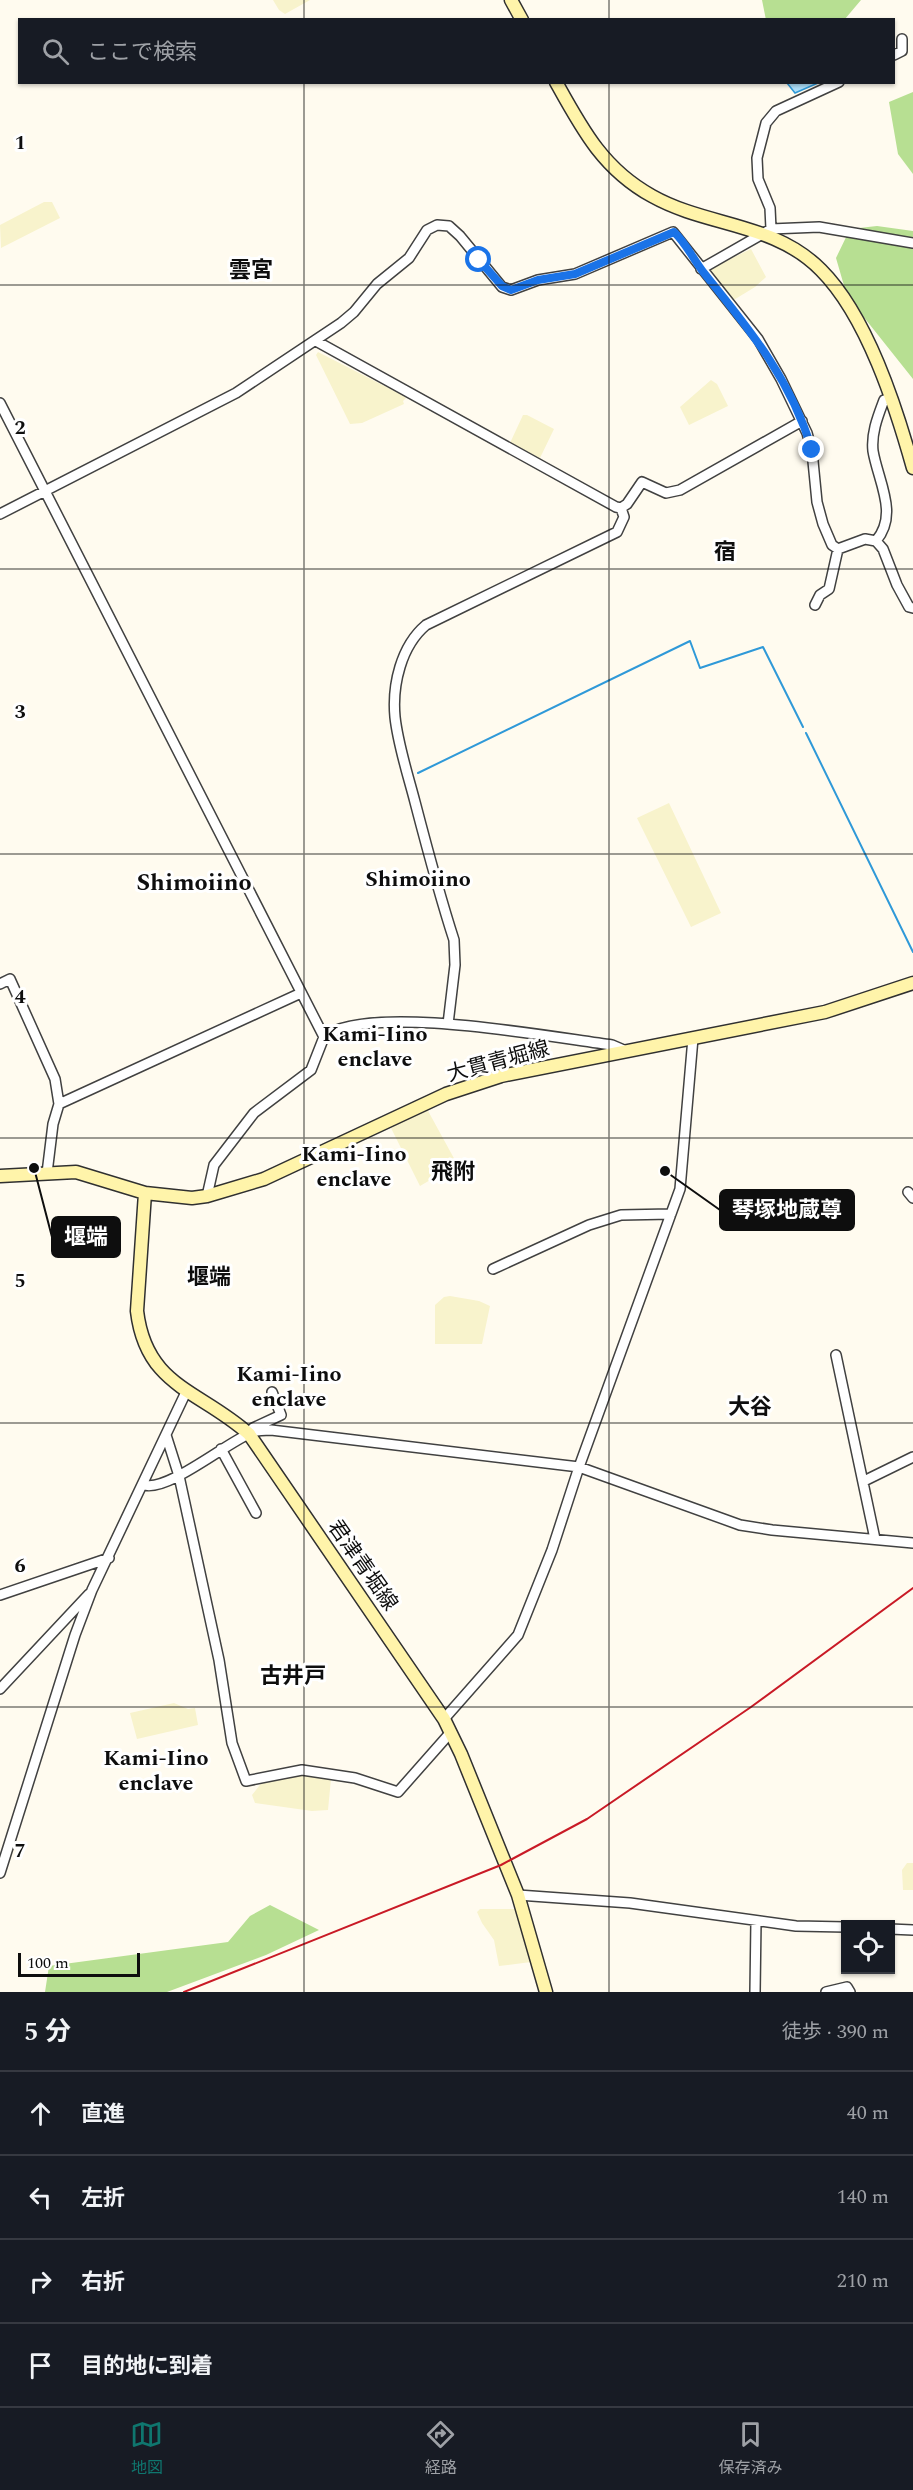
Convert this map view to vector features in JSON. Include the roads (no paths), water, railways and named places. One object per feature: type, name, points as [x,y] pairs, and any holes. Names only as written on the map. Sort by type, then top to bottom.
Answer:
[{"type":"main road","points":[[511,0],[521,18]]},
{"type":"main road","points":[[557,84],[584,134],[612,166],[630,182],[670,204],[767,231],[821,270],[836,288],[865,338],[891,398],[913,468]]},
{"type":"main road","name":"大貫青堀線","points":[[0,1176],[83,1173],[145,1193],[192,1198],[207,1196],[264,1179],[470,1085],[501,1076],[825,1012],[913,983]]},
{"type":"main road","name":"君津青堀線","points":[[145,1193],[137,1311],[139,1328],[146,1349],[160,1371],[214,1406],[247,1432],[444,1719],[518,1895],[546,1992]]},
{"type":"street","points":[[895,54],[902,51],[902,39]]},
{"type":"street","points":[[767,231],[770,208],[758,179],[757,158],[766,123],[776,111],[835,84]]},
{"type":"street","points":[[0,514],[236,393],[316,341],[354,312],[377,284],[409,258],[427,230],[437,225],[449,226],[502,286],[511,290],[538,280],[575,274],[674,232],[758,339],[781,379],[802,421],[812,450],[817,502],[832,545],[838,549]]},
{"type":"street","points":[[701,269],[767,231],[819,227],[913,243]]},
{"type":"street","points":[[316,341],[621,508],[627,504],[642,482],[666,493],[680,490],[802,421]]},
{"type":"street","points":[[876,542],[883,532],[887,514],[873,449],[874,432],[884,400],[891,398]]},
{"type":"street","points":[[0,403],[324,1037]]},
{"type":"street","points":[[448,1024],[455,965],[454,940],[411,786],[395,717],[398,672],[413,639],[426,625],[617,532],[624,517],[621,508]]},
{"type":"street","points":[[838,549],[865,539],[876,542],[883,549],[897,585],[909,607],[913,608]]},
{"type":"street","points":[[815,605],[820,595],[829,589],[838,549]]},
{"type":"street","points":[[0,984],[10,979],[55,1078],[59,1104],[53,1124],[47,1173]]},
{"type":"street","points":[[59,1104],[301,993]]},
{"type":"street","points":[[207,1196],[214,1165],[254,1113],[311,1070],[324,1037],[341,1029],[406,1021],[448,1024],[612,1046],[626,1051]]},
{"type":"street","points":[[444,1719],[518,1635],[552,1550],[579,1467],[680,1189],[693,1038]]},
{"type":"street","points":[[493,1269],[589,1225],[644,1214],[671,1214]]},
{"type":"street","points":[[836,1355],[875,1539]]},
{"type":"street","points":[[0,1872],[61,1675],[92,1590],[144,1485],[187,1390]]},
{"type":"street","points":[[144,1485],[150,1487],[179,1476],[247,1432],[280,1418],[282,1413],[272,1392]]},
{"type":"street","points":[[247,1432],[272,1430],[579,1467],[740,1525],[913,1543]]},
{"type":"street","points":[[166,1435],[179,1476],[219,1660],[232,1743],[246,1781],[302,1770],[355,1778],[398,1792],[451,1732]]},
{"type":"street","points":[[221,1449],[256,1514]]},
{"type":"street","points":[[864,1481],[913,1457]]},
{"type":"street","points":[[0,1595],[109,1558]]},
{"type":"street","points":[[0,1689],[92,1590]]},
{"type":"street","points":[[518,1895],[630,1903],[796,1926],[841,1928]]},
{"type":"street","points":[[755,1992],[756,1921]]},
{"type":"street","points":[[895,1929],[913,1930]]},
{"type":"street","points":[[826,1992],[847,1987],[850,1992]]},
{"type":"water","points":[[788,84],[816,84],[795,93]]},
{"type":"waterway","points":[[418,773],[690,641],[700,668],[763,647],[803,727]]},
{"type":"waterway","points":[[806,733],[913,952]]},
{"type":"railway","points":[[184,1992],[501,1865],[587,1819],[751,1707],[913,1588]]},
{"type":"place","name":"堰端","points":[[34,1168]]},
{"type":"place","name":"琴塚地蔵尊","points":[[665,1171]]},
{"type":"district","name":"雲宮","points":[[251,269]]},
{"type":"district","name":"宿","points":[[725,551]]},
{"type":"district","name":"Shimoiino","points":[[418,878]]},
{"type":"district","name":"Shimoiino","points":[[194,882]]},
{"type":"district","name":"Kami-Iino enclave","points":[[375,1046]]},
{"type":"district","name":"Kami-Iino enclave","points":[[354,1166]]},
{"type":"district","name":"飛附","points":[[453,1171]]},
{"type":"district","name":"堰端","points":[[209,1276]]},
{"type":"district","name":"Kami-Iino enclave","points":[[289,1386]]},
{"type":"district","name":"大谷","points":[[750,1406]]},
{"type":"district","name":"古井戸","points":[[293,1675]]},
{"type":"district","name":"Kami-Iino enclave","points":[[156,1770]]}]
